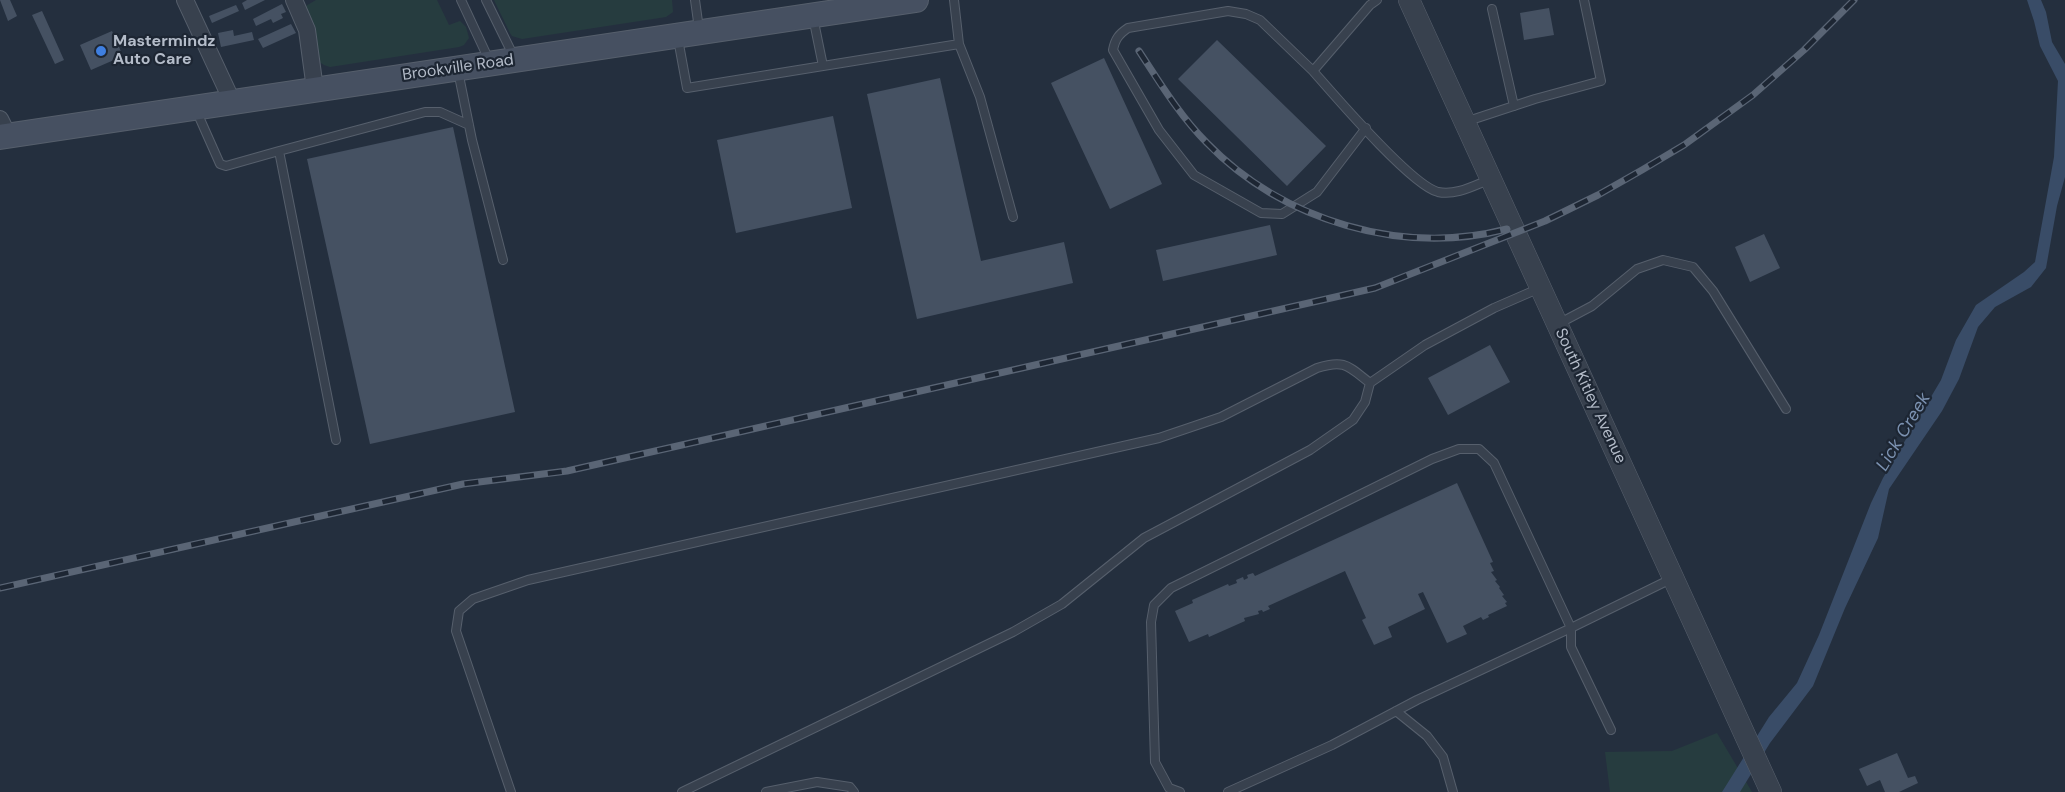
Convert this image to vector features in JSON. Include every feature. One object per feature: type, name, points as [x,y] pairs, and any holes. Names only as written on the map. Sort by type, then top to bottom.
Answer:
[{"type":"main road","name":"Brookville Road","points":[[3,130],[194,107],[916,0]]},
{"type":"street","points":[[185,0],[232,101]]},
{"type":"street","points":[[294,0],[307,30],[315,89]]},
{"type":"street","name":"South Kitley Avenue","points":[[1413,2],[1465,122],[1770,789]]},
{"type":"lane","points":[[461,0],[491,63]]},
{"type":"lane","points":[[486,0],[515,60]]},
{"type":"lane","points":[[695,0],[688,34],[687,88],[959,44]]},
{"type":"lane","points":[[954,0],[959,44],[981,98],[1012,217]]},
{"type":"lane","points":[[1313,71],[1370,5],[1377,0]]},
{"type":"lane","points":[[1465,122],[1601,81],[1584,0]]},
{"type":"lane","points":[[1492,9],[1514,106]]},
{"type":"lane","points":[[1366,128],[1317,192],[1281,214],[1261,213],[1194,175],[1159,130],[1113,50],[1115,40],[1128,28],[1228,11],[1246,14],[1260,20],[1313,71],[1415,178],[1438,192],[1457,192],[1491,179]]},
{"type":"lane","points":[[813,15],[823,66]]},
{"type":"lane","points":[[458,68],[469,125],[503,260]]},
{"type":"lane","points":[[194,107],[220,164],[226,166],[425,112],[440,112],[469,125]]},
{"type":"lane","points":[[279,151],[336,440]]},
{"type":"lane","points":[[1557,324],[1592,306],[1637,269],[1663,261],[1693,267],[1713,291],[1786,409]]},
{"type":"lane","points":[[682,792],[1013,632],[1062,604],[1144,538],[1310,450],[1353,420],[1365,402],[1370,383],[1425,345],[1494,308],[1541,287]]},
{"type":"lane","points":[[511,792],[456,631],[459,611],[473,599],[528,580],[1159,438],[1221,417],[1317,368],[1330,364],[1345,364],[1370,383]]},
{"type":"lane","points":[[1180,792],[1169,788],[1155,762],[1151,622],[1154,605],[1171,588],[1432,459],[1459,448],[1479,449],[1494,463],[1571,628],[1571,647],[1611,730]]},
{"type":"lane","points":[[1228,792],[1332,745],[1396,711],[1673,578]]},
{"type":"lane","points":[[1396,711],[1427,736],[1443,757],[1454,792]]},
{"type":"lane","points":[[766,792],[817,782],[850,787],[854,792]]},
{"type":"lane","points":[[1252,782],[1256,792]]},
{"type":"green space","points":[[316,0],[437,0],[449,25],[460,21],[466,27],[469,38],[464,45],[459,47],[330,67],[318,61],[304,7]]},
{"type":"green space","points":[[494,0],[672,0],[673,12],[666,17],[522,39],[512,36]]},
{"type":"green space","points":[[1717,733],[1752,792],[1610,792],[1605,752],[1672,751]]},
{"type":"water","name":"Lick Creek","points":[[2027,0],[2041,0],[2052,42],[2065,64],[2065,177],[2057,206],[2046,268],[2031,287],[1995,307],[1978,327],[1959,379],[1942,411],[1889,489],[1878,538],[1845,608],[1813,686],[1770,743],[1740,792],[1722,792],[1769,717],[1797,683],[1819,635],[1871,503],[1883,478],[1941,380],[1956,340],[1976,305],[2035,262],[2054,157],[2058,81],[2040,46]]},
{"type":"building","points":[[0,0],[10,0],[17,16],[8,21]]},
{"type":"building","points":[[247,0],[265,0],[245,10],[242,3]]},
{"type":"building","points":[[282,4],[286,12],[281,14],[283,18],[273,23],[271,19],[256,26],[253,19]]},
{"type":"building","points":[[236,5],[239,11],[212,23],[209,16]]},
{"type":"building","points":[[1549,8],[1554,35],[1524,40],[1520,13]]},
{"type":"building","points":[[42,11],[64,60],[55,64],[32,15]]},
{"type":"building","points":[[291,24],[296,33],[263,48],[258,39]]},
{"type":"building","points":[[233,30],[234,36],[252,32],[254,40],[221,47],[218,33]]},
{"type":"building","name":"Mastermindz Auto Care","points":[[112,31],[123,56],[91,70],[80,45]]},
{"type":"building","points":[[1217,40],[1326,146],[1287,186],[1178,79]]},
{"type":"building","points":[[1104,58],[1162,184],[1110,209],[1051,83]]},
{"type":"building","points":[[940,78],[981,261],[1064,242],[1073,283],[917,319],[867,94]]},
{"type":"building","points":[[833,116],[852,208],[736,233],[717,140]]},
{"type":"building","points":[[453,127],[515,412],[370,444],[307,159]]},
{"type":"building","points":[[1270,225],[1277,255],[1163,281],[1156,250]]},
{"type":"building","points":[[1764,234],[1780,268],[1750,282],[1735,247]]},
{"type":"building","points":[[1490,345],[1510,382],[1448,415],[1428,378]]},
{"type":"building","points":[[1457,483],[1493,562],[1490,563],[1494,571],[1491,572],[1507,602],[1505,603],[1507,606],[1488,615],[1489,617],[1483,620],[1481,617],[1463,626],[1467,634],[1447,643],[1423,592],[1418,594],[1425,609],[1388,627],[1392,637],[1374,645],[1362,620],[1366,618],[1345,571],[1268,606],[1270,609],[1263,612],[1258,611],[1259,614],[1244,618],[1245,621],[1209,637],[1208,634],[1189,642],[1175,611],[1193,603],[1192,600],[1228,584],[1229,586],[1237,583],[1236,580],[1243,577],[1244,580],[1248,578],[1247,575],[1253,573],[1255,576]]},
{"type":"building","points":[[1897,753],[1908,778],[1915,776],[1918,783],[1899,792],[1885,792],[1880,780],[1867,786],[1859,769]]},
{"type":"railway","points":[[0,588],[463,484],[567,471],[1375,288],[1545,221],[1598,195],[1684,145],[1753,95],[1804,50],[1854,0]]},
{"type":"railway","points":[[1139,51],[1179,110],[1207,143],[1237,170],[1271,193],[1308,212],[1346,225],[1386,234],[1427,238],[1467,236],[1507,229]]},
{"type":"place","name":"Mastermindz Auto Care","points":[[101,51]]}]
